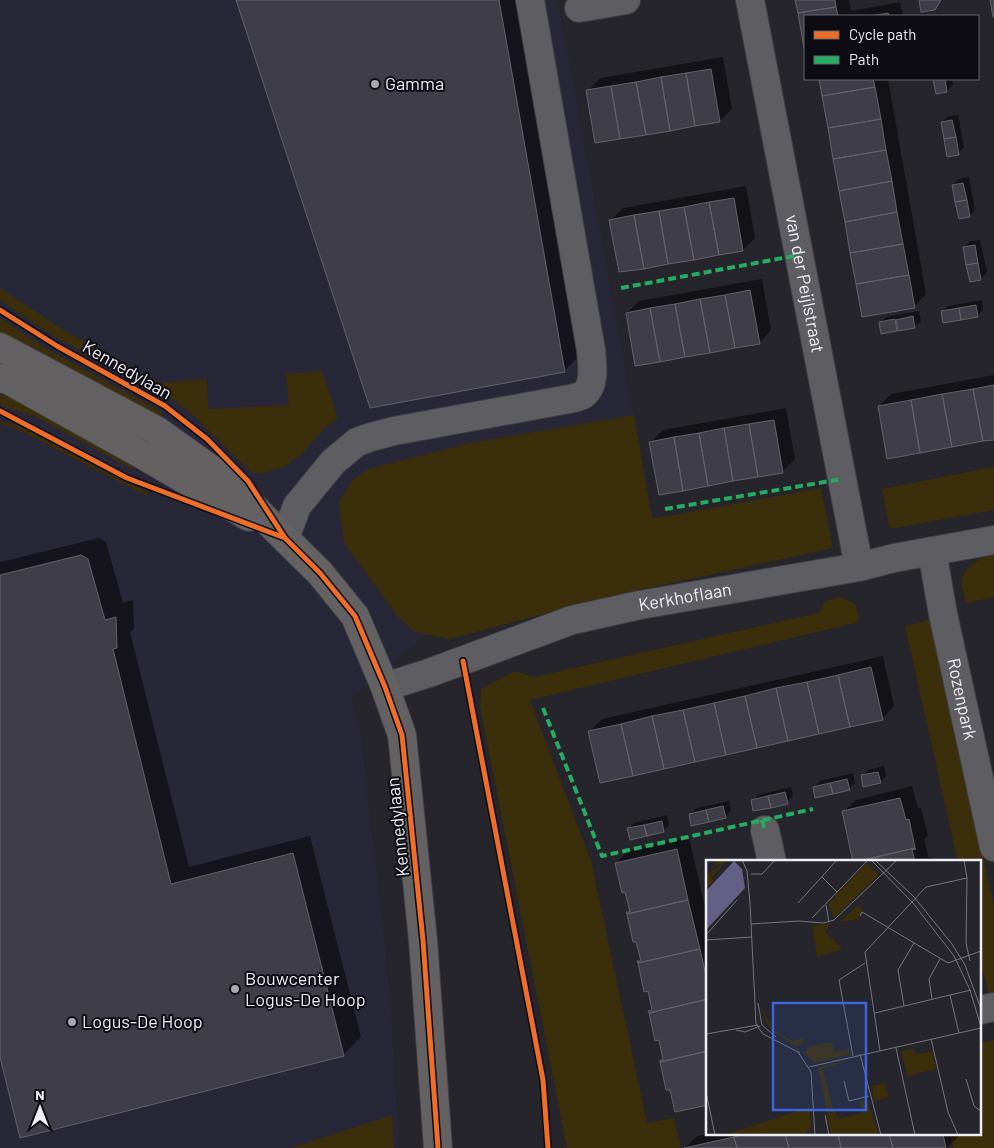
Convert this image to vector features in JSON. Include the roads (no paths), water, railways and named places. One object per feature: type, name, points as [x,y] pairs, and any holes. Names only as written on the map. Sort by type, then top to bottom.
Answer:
[{"type":"main road","name":"Kennedylaan","points":[[0,347],[156,430],[226,480],[320,573],[355,616],[385,687],[402,735],[423,940],[438,1148]]},
{"type":"main road","name":"Kennedylaan","points":[[0,378],[8,380],[141,454],[285,538]]},
{"type":"street","points":[[285,538],[297,506],[333,462],[358,442],[394,431],[583,396],[588,390],[593,374],[591,350],[530,0]]},
{"type":"street","points":[[579,8],[626,0]]},
{"type":"street","name":"van der Peijlstraat","points":[[750,0],[859,566]]},
{"type":"street","name":"Kerkhoflaan","points":[[385,687],[429,673],[572,620],[640,605],[994,540]]},
{"type":"street","name":"Rozenpark","points":[[932,552],[943,614],[994,847]]},
{"type":"street","points":[[764,830],[772,860]]},
{"type":"place","name":"Gamma","points":[[375,84]]},
{"type":"place","name":"Bouwcenter Logus-De Hoop","points":[[235,989]]},
{"type":"place","name":"Logus-De Hoop","points":[[72,1022]]}]
